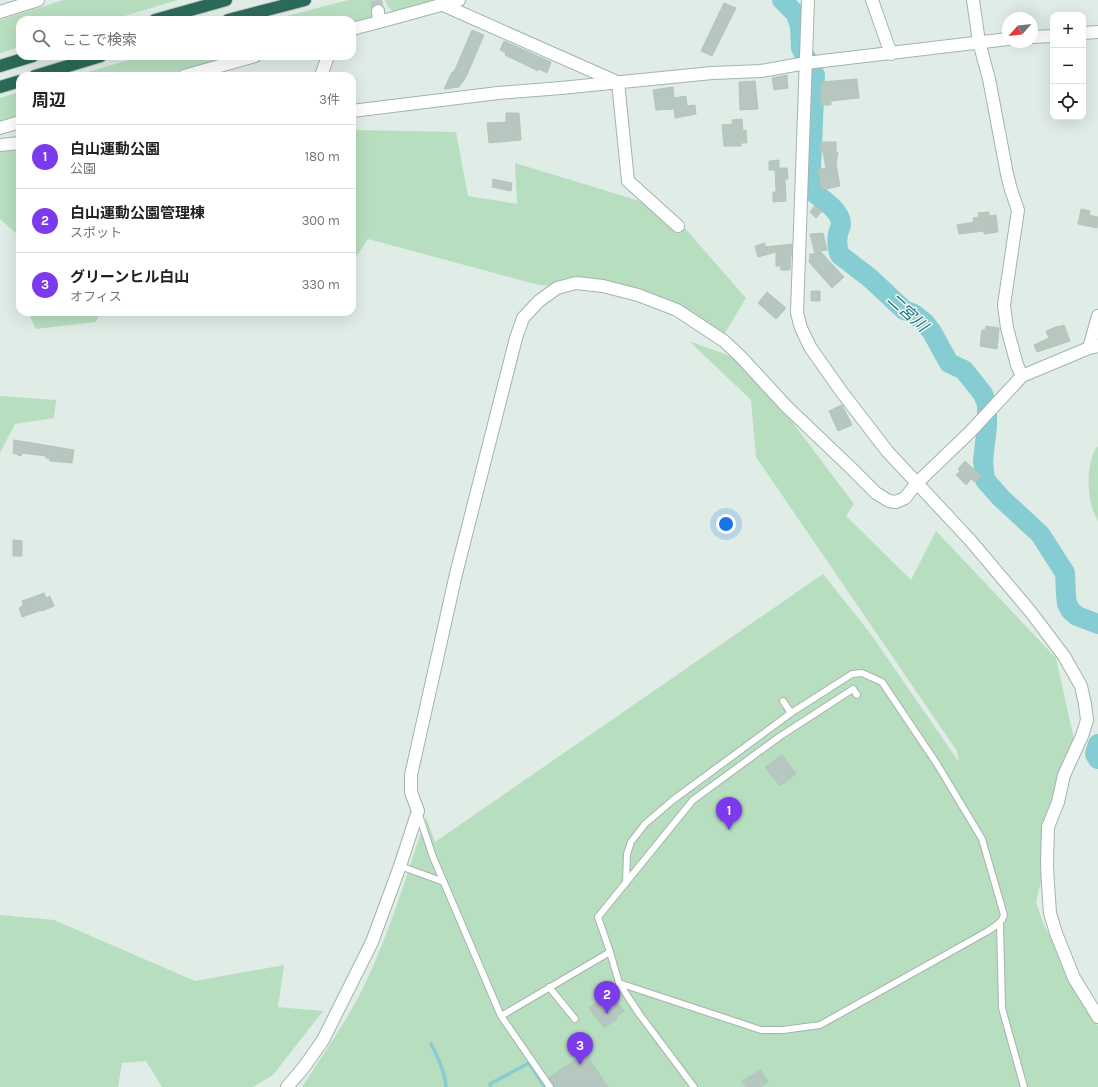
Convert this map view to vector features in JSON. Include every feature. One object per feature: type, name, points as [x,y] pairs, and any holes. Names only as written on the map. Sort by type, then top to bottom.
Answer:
[{"type":"highway","points":[[169,16],[226,0]]},
{"type":"highway","points":[[243,16],[305,0]]},
{"type":"highway","points":[[0,66],[20,60]]},
{"type":"highway","points":[[48,72],[88,60]]},
{"type":"highway","points":[[0,87],[16,81]]},
{"type":"street","points":[[7,0],[19,5]]},
{"type":"street","points":[[0,12],[38,0]]},
{"type":"street","points":[[356,27],[379,17],[459,0]]},
{"type":"street","points":[[808,0],[797,313],[801,328],[810,347],[821,364],[887,451],[970,540],[1030,611],[1064,656],[1081,686],[1087,720],[1082,736],[1064,774],[1058,802],[1048,827],[1047,871],[1050,914],[1056,933],[1074,978],[1098,1016]]},
{"type":"street","points":[[872,0],[891,54]]},
{"type":"street","points":[[973,0],[979,42],[989,79],[1011,190],[1018,210],[1004,305],[1007,328],[1017,365],[1022,376]]},
{"type":"street","points":[[441,4],[618,82]]},
{"type":"street","points":[[1086,33],[1098,32]]},
{"type":"street","points":[[1038,37],[1050,36]]},
{"type":"street","points":[[356,111],[498,93],[712,73],[761,70],[806,63],[1002,40]]},
{"type":"street","points":[[198,72],[241,60]]},
{"type":"street","points":[[322,72],[327,60]]},
{"type":"street","points":[[618,82],[628,181],[678,226]]},
{"type":"street","points":[[0,128],[16,123]]},
{"type":"street","points":[[0,145],[16,143]]},
{"type":"street","points":[[287,1087],[304,1067],[323,1040],[372,942],[400,866],[418,811],[411,792],[411,775],[456,574],[516,338],[523,318],[539,301],[557,288],[576,283],[603,286],[638,295],[677,310],[724,341],[742,357],[786,406],[879,496],[889,501],[896,502],[905,498],[917,484],[971,431],[1022,376],[1093,347],[1098,316]]},
{"type":"lane","points":[[619,984],[761,1030],[783,1030],[820,1025],[988,931],[1003,920],[1004,914],[982,839],[937,764],[882,682],[862,673],[852,674],[791,713],[673,800],[645,824],[631,842],[627,854],[626,883]]},
{"type":"lane","points":[[694,1087],[640,1015],[619,984],[598,917],[693,800],[779,737],[852,689],[857,695]]},
{"type":"lane","points":[[784,701],[791,713]]},
{"type":"lane","points":[[418,811],[433,857],[501,1016],[550,1087]]},
{"type":"lane","points":[[400,866],[444,882]]},
{"type":"lane","points":[[1000,923],[1002,1008],[1024,1087]]},
{"type":"lane","points":[[501,1016],[610,952]]},
{"type":"lane","points":[[549,987],[575,1019]]},
{"type":"green space","points":[[63,0],[178,0],[124,16],[16,16],[16,48],[0,53],[0,20]]},
{"type":"green space","points":[[348,0],[373,0],[373,15],[367,20],[356,24],[356,16],[287,16]]},
{"type":"green space","points":[[385,0],[443,0],[395,12],[388,7]]},
{"type":"green space","points":[[129,60],[233,60],[192,72],[88,72]]},
{"type":"green space","points":[[16,93],[16,122],[0,126],[0,98]]},
{"type":"green space","points":[[356,130],[456,132],[468,196],[517,204],[515,163],[669,210],[746,298],[723,336],[631,291],[539,285],[368,239],[356,257]]},
{"type":"green space","points":[[16,141],[16,233],[0,219],[0,147]]},
{"type":"green space","points":[[30,316],[98,316],[96,322],[36,329]]},
{"type":"green space","points":[[689,341],[747,362],[854,504],[846,516],[911,580],[936,531],[1056,658],[1075,744],[1036,902],[1043,923],[1098,1026],[1098,1087],[302,1087],[342,1025],[364,986],[390,924],[426,817],[435,842],[823,574],[870,633],[959,762],[957,751],[756,457],[751,400]]},
{"type":"green space","points":[[0,396],[56,400],[54,418],[15,424],[0,453]]},
{"type":"green space","points":[[1098,446],[1098,521],[1091,503],[1089,477],[1091,460]]},
{"type":"green space","points":[[0,915],[54,920],[195,981],[284,965],[278,1007],[323,1011],[273,1075],[253,1087],[162,1087],[146,1061],[122,1063],[118,1087],[0,1087]]},
{"type":"building","points":[[724,3],[736,8],[712,56],[701,51]]},
{"type":"building","points":[[472,30],[484,35],[466,77],[459,87],[444,89],[452,72],[454,72]]},
{"type":"building","points":[[504,41],[551,62],[547,73],[539,69],[538,71],[505,55],[506,53],[500,50]]},
{"type":"building","points":[[787,75],[788,88],[774,90],[772,78]]},
{"type":"building","points":[[857,79],[859,98],[831,101],[831,105],[821,105],[821,82]]},
{"type":"building","points":[[755,81],[758,109],[740,110],[739,82]]},
{"type":"building","points":[[673,87],[674,98],[686,96],[687,106],[695,105],[696,114],[675,118],[674,109],[656,110],[653,90]]},
{"type":"building","points":[[506,113],[519,113],[521,140],[489,143],[487,123],[506,122]]},
{"type":"building","points":[[742,119],[743,131],[746,130],[747,143],[741,143],[741,146],[724,146],[722,125],[733,124],[732,120]]},
{"type":"building","points":[[820,142],[836,142],[836,152],[838,152],[836,164],[840,186],[822,190],[818,170],[826,168],[823,152],[820,152]]},
{"type":"building","points":[[779,160],[779,168],[787,168],[788,179],[785,179],[786,201],[773,202],[773,192],[776,192],[775,170],[769,170],[769,161]]},
{"type":"building","points":[[493,179],[512,183],[511,191],[492,187]]},
{"type":"building","points":[[815,205],[822,211],[816,218],[810,212]]},
{"type":"building","points":[[1081,209],[1090,211],[1089,215],[1098,217],[1097,228],[1078,224]]},
{"type":"building","points":[[989,212],[989,216],[996,215],[998,232],[984,234],[984,231],[959,234],[957,225],[974,222],[973,218],[979,217],[978,213]]},
{"type":"building","points":[[823,233],[827,250],[820,251],[844,277],[832,288],[809,262],[810,254],[815,254],[810,234]]},
{"type":"building","points":[[765,243],[765,247],[792,244],[790,270],[781,270],[781,266],[776,266],[776,252],[758,257],[755,246]]},
{"type":"building","points":[[811,291],[820,291],[820,301],[811,301]]},
{"type":"building","points":[[767,292],[786,308],[776,319],[758,303]]},
{"type":"building","points":[[1064,325],[1070,341],[1037,352],[1034,345],[1049,338],[1046,331]]},
{"type":"building","points":[[986,326],[999,328],[997,349],[980,346],[982,330],[985,330]]},
{"type":"building","points":[[842,405],[852,425],[838,431],[829,411]]},
{"type":"building","points":[[14,440],[74,450],[72,463],[50,461],[50,459],[46,458],[46,456],[22,453],[21,456],[13,453]]},
{"type":"building","points":[[965,461],[981,476],[975,482],[971,479],[966,485],[956,475],[960,471],[958,469]]},
{"type":"building","points":[[13,540],[22,541],[22,556],[13,556]]},
{"type":"building","points":[[44,593],[46,598],[50,596],[54,606],[22,617],[19,608],[23,606],[22,601]]},
{"type":"building","points":[[782,755],[796,774],[780,786],[765,767]]},
{"type":"building","points":[[606,995],[609,999],[613,996],[624,1011],[616,1017],[617,1019],[604,1028],[589,1008]]},
{"type":"building","points":[[585,1053],[608,1087],[554,1087],[549,1078]]},
{"type":"building","points":[[760,1070],[768,1082],[761,1087],[746,1087],[742,1081]]},
{"type":"waterway","name":"二宮川","points":[[782,0],[796,14],[800,26],[801,48],[815,75],[810,190],[830,205],[838,215],[841,226],[838,233],[837,242],[840,255],[870,278],[904,310],[914,314],[925,323],[932,332],[949,363],[964,370],[983,394],[987,404],[987,426],[983,461],[985,480],[1001,498],[1040,534],[1065,573],[1067,604],[1071,611],[1077,616],[1098,624]]},
{"type":"waterway","name":"二宮川","points":[[1098,744],[1095,754],[1098,759]]},
{"type":"waterway","points":[[431,1044],[441,1065],[446,1087]]},
{"type":"waterway","points":[[491,1087],[490,1084],[529,1063],[545,1087]]},
{"type":"tunnel","points":[[376,0],[378,11]]},
{"type":"place","name":"白山運動公園","points":[[729,830]]},
{"type":"place","name":"白山運動公園管理棟","points":[[607,1014]]},
{"type":"place","name":"グリーンヒル白山","points":[[580,1065]]}]
